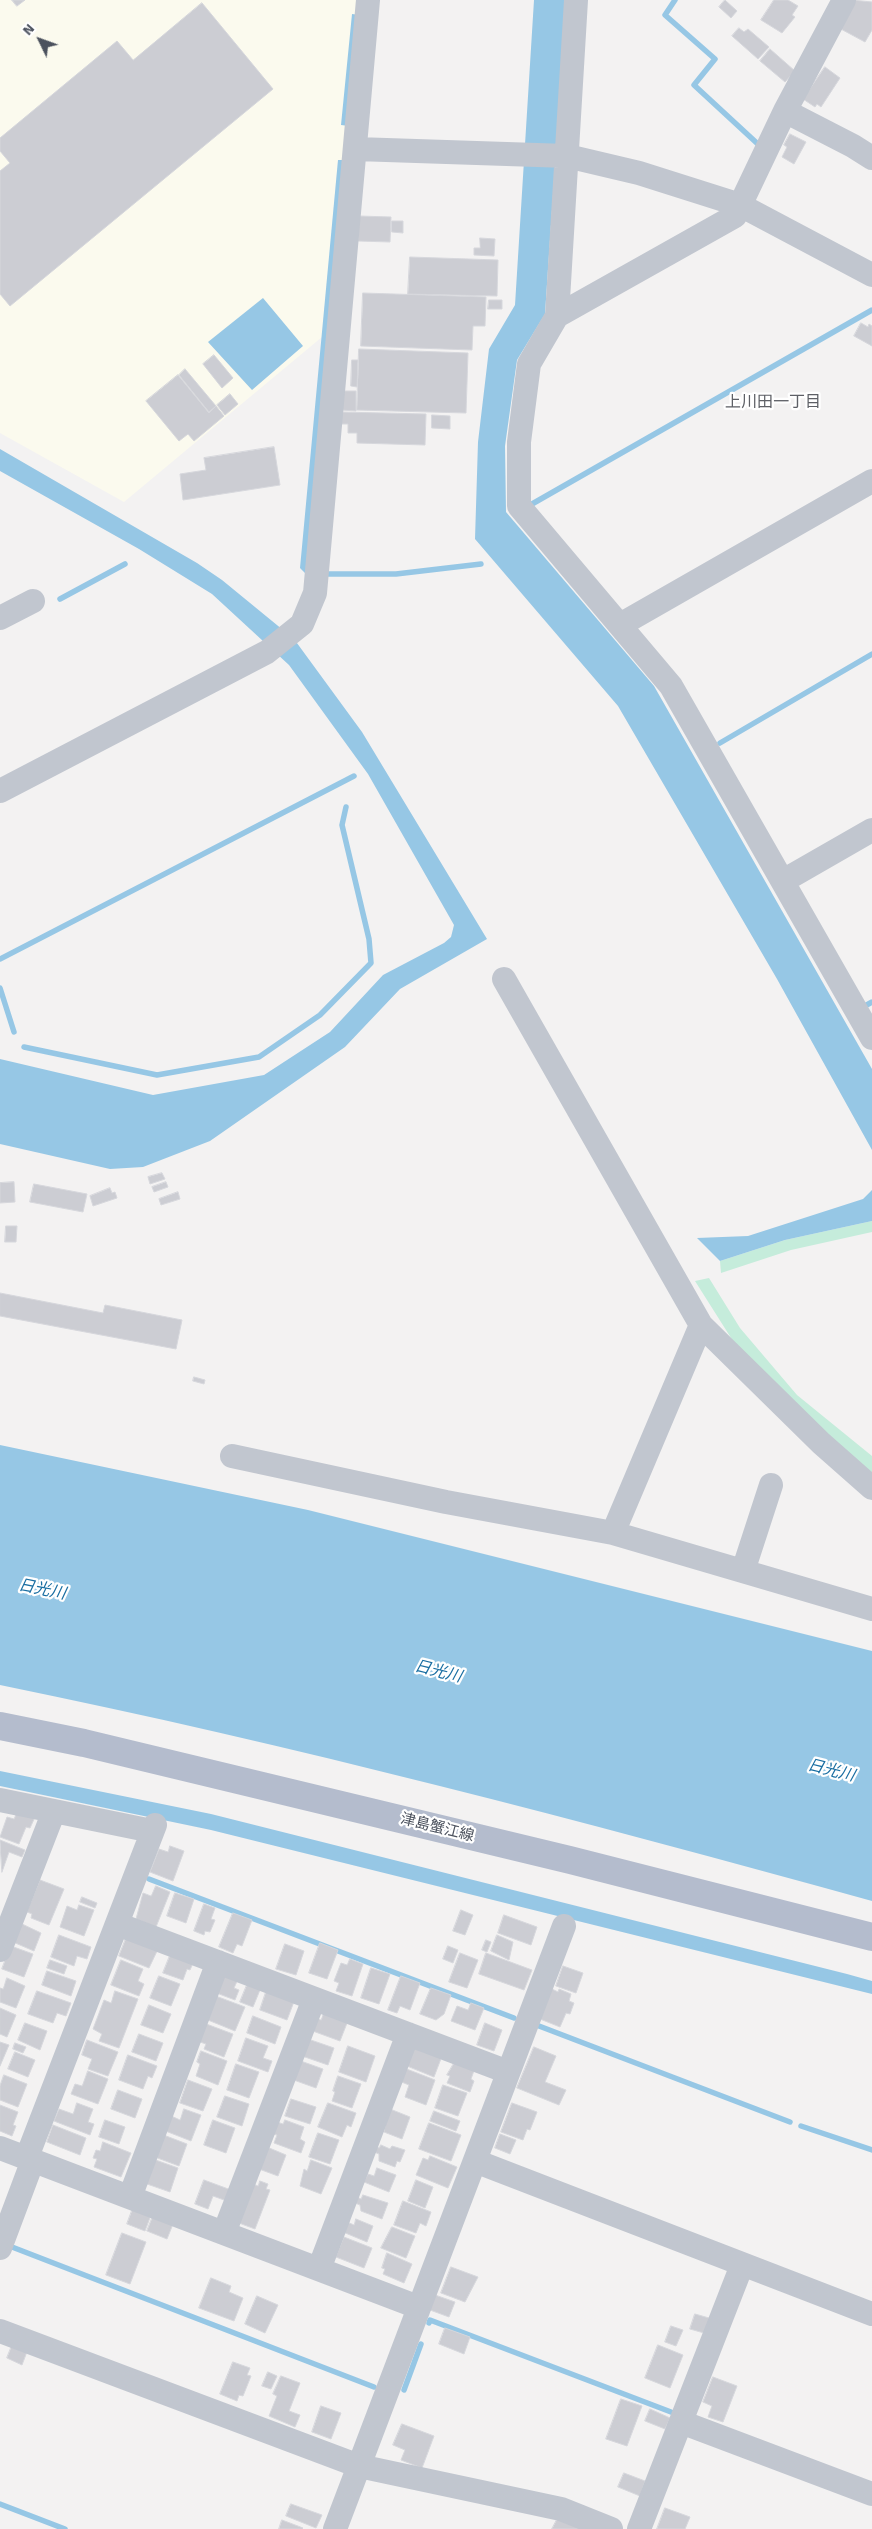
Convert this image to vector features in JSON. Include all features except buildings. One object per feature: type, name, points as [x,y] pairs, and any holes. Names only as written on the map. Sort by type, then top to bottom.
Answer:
[{"type":"main road","name":"津島蟹江線","points":[[0,1726],[84,1743],[542,1853],[872,1937]]},
{"type":"street","points":[[0,791],[267,652],[302,624],[315,593],[368,0]]},
{"type":"street","points":[[576,0],[564,156],[557,316],[529,364],[519,442],[519,506],[671,686],[872,1038]]},
{"type":"street","points":[[557,316],[735,216],[785,111],[844,0]]},
{"type":"street","points":[[785,111],[853,146],[872,158]]},
{"type":"street","points":[[356,149],[564,156],[639,173],[740,205],[872,275]]},
{"type":"street","points":[[620,625],[872,481]]},
{"type":"street","points":[[0,618],[33,601]]},
{"type":"street","points":[[782,881],[872,830]]},
{"type":"street","points":[[504,979],[700,1325],[821,1443],[872,1488]]},
{"type":"street","points":[[613,1533],[700,1325]]},
{"type":"street","points":[[232,1456],[446,1502],[613,1533],[872,1609]]},
{"type":"street","points":[[743,1571],[771,1485]]},
{"type":"street","points":[[0,1800],[153,1828],[30,2159],[0,2248]]},
{"type":"street","points":[[0,1950],[54,1811]]},
{"type":"street","points":[[117,1924],[508,2072]]},
{"type":"street","points":[[335,2529],[564,1926]]},
{"type":"street","points":[[130,2197],[218,1962]]},
{"type":"street","points":[[224,2233],[314,1999]]},
{"type":"street","points":[[319,2269],[408,2034]]},
{"type":"street","points":[[0,2148],[418,2307]]},
{"type":"street","points":[[475,2161],[872,2314]]},
{"type":"street","points":[[640,2529],[742,2264]]},
{"type":"street","points":[[0,2331],[359,2466],[561,2509],[611,2529]]},
{"type":"street","points":[[681,2422],[872,2494]]},
{"type":"shaded area","points":[[0,0],[361,0],[346,160],[338,160],[322,337],[124,502],[0,433]]},
{"type":"green space","points":[[872,1221],[872,1232],[791,1250],[721,1273],[720,1261],[785,1240]]},
{"type":"green space","points":[[709,1278],[740,1328],[797,1395],[872,1456],[872,1477],[745,1360],[695,1281]]},
{"type":"water","points":[[534,0],[566,0],[545,314],[517,360],[505,446],[506,512],[654,686],[872,1069],[872,1150],[777,979],[618,706],[475,539],[478,442],[489,349],[515,305]]},
{"type":"water","points":[[352,14],[360,15],[349,126],[341,125]]},
{"type":"water","points":[[338,160],[346,160],[306,574],[300,568]]},
{"type":"water","points":[[263,298],[303,346],[252,390],[208,342]]},
{"type":"water","points":[[0,449],[197,563],[222,580],[294,639],[362,732],[487,939],[400,989],[345,1047],[210,1141],[143,1167],[110,1169],[0,1144],[0,1059],[153,1095],[264,1075],[330,1032],[383,975],[444,943],[451,937],[454,925],[368,774],[289,665],[212,594],[139,549],[0,471]]},
{"type":"water","points":[[872,1190],[872,1221],[785,1240],[720,1261],[697,1238],[748,1236],[863,1199]]},
{"type":"water","name":"日光川","points":[[0,1445],[308,1510],[872,1651],[872,1901],[547,1813],[329,1759],[110,1708],[0,1685]]},
{"type":"water","points":[[0,1771],[211,1814],[847,1974],[872,1981],[872,1994],[211,1830],[0,1786]]},
{"type":"waterway","points":[[675,0],[665,15],[715,59],[694,85],[760,146]]},
{"type":"waterway","points":[[532,504],[872,310]]},
{"type":"waterway","points":[[60,599],[125,564]]},
{"type":"waterway","points":[[328,574],[396,574],[481,564]]},
{"type":"waterway","points":[[720,743],[872,654]]},
{"type":"waterway","points":[[0,959],[354,776]]},
{"type":"waterway","points":[[24,1047],[157,1075],[259,1057],[320,1015],[371,963],[369,939],[342,825],[346,807]]},
{"type":"waterway","points":[[0,988],[14,1032]]},
{"type":"waterway","points":[[863,1007],[872,1002]]},
{"type":"waterway","points":[[149,1879],[514,2018]]},
{"type":"waterway","points":[[539,2026],[790,2122]]},
{"type":"waterway","points":[[801,2126],[872,2150]]},
{"type":"waterway","points":[[12,2247],[374,2387]]},
{"type":"waterway","points":[[429,2323],[430,2320],[671,2412]]},
{"type":"waterway","points":[[404,2390],[421,2344]]},
{"type":"waterway","points":[[0,2504],[65,2529]]},
{"type":"district","name":"上川田一丁目","points":[[773,403]]}]
